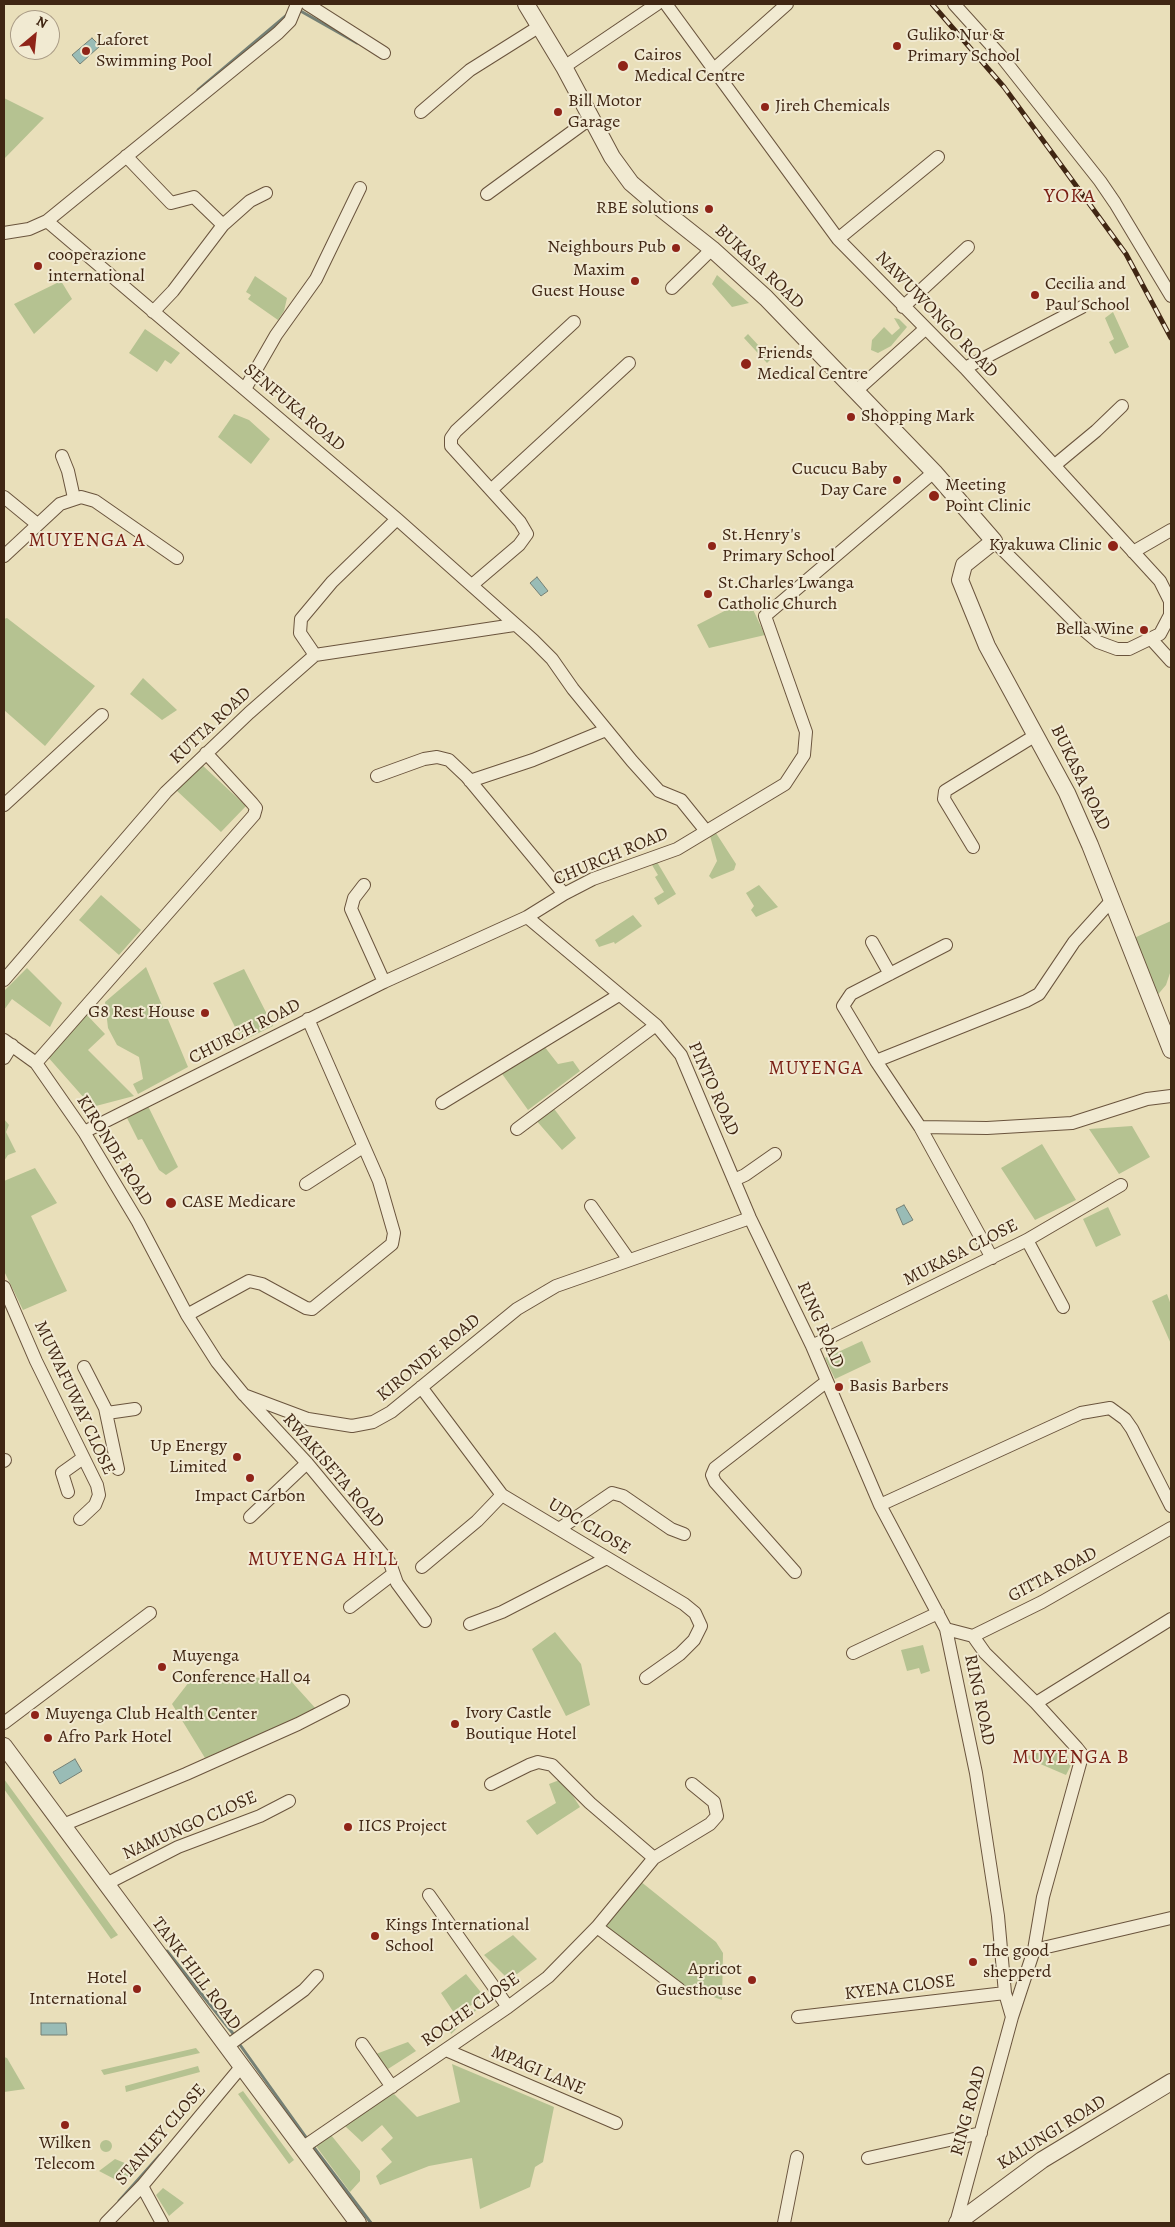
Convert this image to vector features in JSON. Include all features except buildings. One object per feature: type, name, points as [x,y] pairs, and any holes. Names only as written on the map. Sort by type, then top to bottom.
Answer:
[{"type":"street","points":[[4,233],[29,229],[47,221],[278,33],[290,21],[297,4]]},
{"type":"street","points":[[306,4],[384,53]]},
{"type":"street","name":"BUKASA ROAD","points":[[526,4],[564,67],[612,157],[631,183],[712,249],[766,298],[934,472],[994,542],[1079,626],[1098,642],[1116,649],[1129,649],[1152,640]]},
{"type":"street","points":[[564,67],[657,4]]},
{"type":"street","name":"NAWUWONGO ROAD","points":[[666,4],[838,239],[965,368],[1160,581],[1170,601],[1170,615],[1160,634],[1152,640]]},
{"type":"street","points":[[713,70],[787,4]]},
{"type":"street","points":[[954,4],[1001,56],[1100,181],[1171,296]]},
{"type":"street","points":[[421,112],[470,70],[540,26]]},
{"type":"street","points":[[488,194],[591,118]]},
{"type":"street","points":[[126,156],[171,203],[194,197],[223,225]]},
{"type":"street","points":[[838,239],[938,157]]},
{"type":"street","points":[[244,388],[271,343],[316,279],[360,188]]},
{"type":"street","points":[[152,312],[173,291],[223,225],[250,201],[266,194]]},
{"type":"street","name":"SENFUKA ROAD","points":[[47,221],[397,519],[552,658],[606,730],[659,791],[681,800],[706,831]]},
{"type":"street","points":[[903,307],[968,247]]},
{"type":"street","points":[[672,288],[712,249]]},
{"type":"street","points":[[965,368],[1082,307]]},
{"type":"street","points":[[472,585],[519,545],[527,534],[520,522],[451,446],[451,438],[456,431],[574,322]]},
{"type":"street","points":[[856,390],[925,329]]},
{"type":"street","points":[[491,490],[629,362]]},
{"type":"street","points":[[1054,465],[1096,431],[1122,406]]},
{"type":"street","points":[[62,456],[68,471],[74,498]]},
{"type":"street","name":"CHURCH ROAD","points":[[84,1132],[384,982],[527,917],[564,894],[613,871],[677,849],[785,784],[804,755],[806,744],[804,723],[765,616],[934,472]]},
{"type":"street","points":[[4,497],[37,524]]},
{"type":"street","points":[[4,556],[60,504],[74,498],[88,498],[177,558]]},
{"type":"street","points":[[397,519],[332,582],[301,619],[300,633],[315,655],[514,625]]},
{"type":"street","points":[[1132,552],[1171,530]]},
{"type":"street","name":"BUKASA ROAD","points":[[994,542],[964,566],[960,580],[987,646],[1066,790],[1171,1050]]},
{"type":"street","points":[[1152,640],[1171,661]]},
{"type":"street","name":"KUTTA ROAD","points":[[4,980],[132,829],[206,753],[315,655]]},
{"type":"street","points":[[4,805],[102,715]]},
{"type":"street","points":[[470,781],[533,760],[606,730]]},
{"type":"street","points":[[973,847],[944,799],[945,791],[1036,735]]},
{"type":"street","points":[[36,1063],[254,815],[256,808],[206,753]]},
{"type":"street","points":[[377,776],[424,759],[437,757],[449,760],[470,781],[564,894]]},
{"type":"street","points":[[364,885],[354,898],[351,909],[384,982]]},
{"type":"street","points":[[876,1061],[1026,1001],[1039,994],[1074,942],[1112,900]]},
{"type":"street","name":"PINTO ROAD","points":[[527,917],[656,1025],[681,1055],[750,1218]]},
{"type":"street","points":[[872,942],[890,974]]},
{"type":"street","points":[[946,945],[850,994],[843,1006],[876,1061],[920,1127],[992,1258]]},
{"type":"street","points":[[442,1103],[619,995]]},
{"type":"street","points":[[187,1315],[249,1281],[262,1284],[306,1308],[312,1309],[389,1248],[393,1241],[394,1233],[380,1181],[308,1019]]},
{"type":"street","points":[[517,1129],[656,1025]]},
{"type":"street","points":[[4,1058],[8,1043]]},
{"type":"street","name":"KIRONDE ROAD","points":[[8,1043],[36,1063],[84,1132],[138,1222],[187,1315],[217,1362],[244,1395],[308,1419],[352,1426],[372,1422],[391,1412],[517,1310],[556,1286],[750,1218]]},
{"type":"street","points":[[920,1127],[987,1128],[1072,1123],[1147,1099],[1171,1096]]},
{"type":"street","points":[[306,1184],[364,1147]]},
{"type":"street","points":[[734,1180],[746,1176],[775,1154]]},
{"type":"street","name":"MUKASA CLOSE","points":[[812,1346],[1027,1240],[1121,1185]]},
{"type":"street","points":[[591,1206],[629,1260]]},
{"type":"street","name":"RING ROAD","points":[[750,1218],[812,1346],[880,1505],[946,1629],[976,1773],[998,1916],[1005,1993],[1012,2017],[957,2223]]},
{"type":"street","points":[[1027,1240],[1063,1307]]},
{"type":"street","name":"MUWAFUWAY CLOSE","points":[[4,1287],[36,1361],[99,1495],[96,1505],[80,1519]]},
{"type":"street","points":[[84,1368],[107,1413],[118,1469]]},
{"type":"street","points":[[795,1572],[715,1482],[712,1474],[715,1468],[826,1382]]},
{"type":"street","name":"UDC CLOSE","points":[[421,1387],[502,1495],[684,1604],[699,1620],[701,1626],[694,1640],[680,1654],[646,1678]]},
{"type":"street","name":"RWAKISETA ROAD","points":[[244,1395],[307,1463],[390,1564],[396,1583],[425,1621]]},
{"type":"street","points":[[880,1505],[1081,1413],[1110,1408],[1125,1419],[1132,1429],[1171,1506]]},
{"type":"street","points":[[107,1413],[135,1409]]},
{"type":"street","points":[[68,1492],[62,1473],[83,1458]]},
{"type":"street","points":[[250,1517],[307,1463]]},
{"type":"street","points":[[559,1529],[612,1493],[623,1496],[671,1529],[684,1534]]},
{"type":"street","points":[[422,1567],[477,1521],[502,1495]]},
{"type":"street","name":"GITTA ROAD","points":[[973,1636],[1042,1602],[1171,1528]]},
{"type":"street","points":[[470,1624],[502,1612],[608,1558]]},
{"type":"street","points":[[350,1607],[393,1574]]},
{"type":"street","points":[[4,1722],[150,1613]]},
{"type":"street","points":[[852,1653],[938,1613]]},
{"type":"street","points":[[1036,1703],[1171,1618]]},
{"type":"street","points":[[946,1629],[973,1636],[985,1653],[1036,1703],[1081,1753],[1081,1760],[1043,1897],[1034,1950],[1012,2017]]},
{"type":"street","points":[[63,1826],[212,1763],[298,1724],[343,1701]]},
{"type":"street","name":"TANK HILL ROAD","points":[[4,1746],[241,2068],[358,2223]]},
{"type":"street","points":[[491,1784],[538,1762],[552,1765],[590,1802],[654,1858]]},
{"type":"street","name":"ROCHE CLOSE","points":[[302,2148],[508,2007],[548,1977],[597,1928],[654,1858],[710,1824],[717,1816],[717,1807],[709,1797],[692,1784]]},
{"type":"street","name":"NAMUNGO CLOSE","points":[[106,1884],[178,1847],[260,1816],[289,1801]]},
{"type":"street","points":[[429,1896],[508,2007]]},
{"type":"street","points":[[1034,1950],[1171,1918]]},
{"type":"street","points":[[597,1928],[679,1989]]},
{"type":"street","points":[[226,2047],[304,1990],[317,1976]]},
{"type":"street","name":"KYENA CLOSE","points":[[798,2017],[1005,1993]]},
{"type":"street","points":[[362,2044],[392,2087]]},
{"type":"street","name":"MPAGI LANE","points":[[446,2050],[616,2123]]},
{"type":"street","name":"STANLEY CLOSE","points":[[106,2223],[142,2186],[241,2068]]},
{"type":"street","name":"KALUNGI ROAD","points":[[957,2223],[1034,2166],[1171,2082]]},
{"type":"street","points":[[868,2158],[981,2133]]},
{"type":"street","points":[[784,2223],[797,2156]]},
{"type":"street","points":[[142,2186],[162,2223]]},
{"type":"green space","points":[[4,98],[44,118],[4,159]]},
{"type":"green space","points":[[717,275],[749,303],[732,307],[712,284]]},
{"type":"green space","points":[[255,276],[287,298],[284,311],[278,320],[248,299],[251,295],[246,292]]},
{"type":"green space","points":[[61,281],[72,299],[34,334],[14,304]]},
{"type":"green space","points":[[1113,312],[1129,347],[1115,354],[1109,342],[1114,339],[1105,318]]},
{"type":"green space","points":[[894,318],[899,319],[907,327],[891,346],[878,353],[871,350],[872,340],[884,327],[892,335],[900,328]]},
{"type":"green space","points":[[145,329],[180,353],[171,364],[165,360],[157,372],[129,353]]},
{"type":"green space","points":[[748,334],[771,359],[767,363],[744,338]]},
{"type":"green space","points":[[234,414],[249,420],[270,439],[251,464],[218,437]]},
{"type":"green space","points":[[748,599],[765,635],[709,648],[697,625]]},
{"type":"green space","points":[[7,618],[95,686],[45,746],[4,710],[4,619]]},
{"type":"green space","points":[[143,678],[177,710],[162,720],[130,694]]},
{"type":"green space","points":[[201,764],[246,806],[221,832],[176,790]]},
{"type":"green space","points":[[716,833],[736,864],[734,870],[712,879],[709,876],[717,861],[710,836]]},
{"type":"green space","points":[[657,862],[676,894],[658,905],[654,898],[664,892],[655,877],[658,875],[652,865]]},
{"type":"green space","points":[[759,885],[778,907],[756,917],[751,910],[754,906],[746,893]]},
{"type":"green space","points":[[101,895],[141,930],[119,955],[79,920]]},
{"type":"green space","points":[[633,915],[642,926],[615,944],[614,942],[599,947],[595,940]]},
{"type":"green space","points":[[1171,921],[1171,970],[1166,985],[1155,998],[1132,939]]},
{"type":"green space","points":[[146,967],[188,1067],[138,1094],[133,1084],[143,1079],[139,1057],[117,1045],[108,1028],[105,1002]]},
{"type":"green space","points":[[27,968],[62,1003],[50,1027],[12,999],[4,1010],[4,991]]},
{"type":"green space","points":[[244,969],[273,1026],[242,1041],[213,983]]},
{"type":"green space","points":[[86,1014],[105,1034],[88,1050],[134,1096],[92,1107],[47,1056]]},
{"type":"green space","points":[[544,1046],[558,1064],[573,1061],[580,1071],[528,1110],[500,1071]]},
{"type":"green space","points":[[147,1104],[178,1167],[166,1175],[159,1170],[142,1139],[138,1140],[126,1116]]},
{"type":"green space","points":[[552,1106],[576,1138],[562,1150],[535,1119]]},
{"type":"green space","points":[[4,1119],[9,1125],[6,1132],[16,1152],[8,1155],[4,1161]]},
{"type":"green space","points":[[1132,1126],[1150,1157],[1119,1174],[1089,1129]]},
{"type":"green space","points":[[1042,1144],[1076,1200],[1035,1220],[1001,1168]]},
{"type":"green space","points":[[35,1168],[57,1203],[31,1216],[67,1291],[23,1310],[4,1271],[4,1181]]},
{"type":"green space","points":[[1108,1207],[1121,1235],[1096,1247],[1083,1219]]},
{"type":"green space","points":[[1167,1294],[1171,1305],[1171,1344],[1152,1301]]},
{"type":"green space","points":[[862,1341],[871,1362],[835,1379],[825,1358]]},
{"type":"green space","points":[[555,1632],[581,1664],[590,1705],[566,1716],[532,1649]]},
{"type":"green space","points":[[923,1645],[930,1671],[921,1674],[919,1668],[907,1671],[901,1650]]},
{"type":"green space","points":[[196,1673],[290,1680],[317,1710],[205,1758],[172,1704]]},
{"type":"green space","points":[[1054,1748],[1068,1756],[1071,1765],[1066,1775],[1024,1757]]},
{"type":"green space","points":[[4,1779],[118,1935],[111,1939],[4,1789]]},
{"type":"green space","points":[[562,1779],[580,1807],[537,1835],[526,1821],[556,1803],[549,1784]]},
{"type":"green space","points":[[640,1881],[716,1942],[723,1953],[722,2000],[683,1986],[602,1927]]},
{"type":"green space","points":[[513,1935],[537,1959],[517,1974],[505,1976],[484,1955]]},
{"type":"green space","points":[[466,1974],[484,1996],[456,2016],[441,1993]]},
{"type":"green space","points":[[488,1999],[451,2034],[449,2028]]},
{"type":"green space","points":[[408,2042],[416,2051],[388,2069],[376,2054]]},
{"type":"green space","points":[[196,2048],[200,2053],[104,2075],[101,2070]]},
{"type":"green space","points":[[4,2057],[7,2058],[25,2089],[4,2092]]},
{"type":"green space","points":[[452,2064],[554,2107],[543,2162],[535,2167],[530,2187],[480,2209],[472,2158],[429,2166],[380,2185],[376,2176],[392,2162],[381,2149],[393,2138],[382,2125],[362,2142],[345,2126],[391,2091],[417,2117],[460,2102]]},
{"type":"green space","points":[[198,2066],[200,2072],[126,2092],[125,2086]]},
{"type":"green space","points":[[243,2091],[294,2160],[289,2164],[238,2094]]},
{"type":"green space","points":[[331,2135],[360,2171],[360,2181],[350,2192],[316,2146]]},
{"type":"green space","points":[[104,2140],[108,2140],[112,2146],[108,2152],[104,2152],[100,2148],[100,2144]]},
{"type":"green space","points":[[115,2159],[137,2168],[122,2183],[99,2171]]},
{"type":"green space","points":[[163,2188],[184,2203],[169,2216],[156,2195]]},
{"type":"water","name":"Laforet Swimming Pool","points":[[92,38],[100,46],[80,64],[72,55]]},
{"type":"water","points":[[537,577],[548,591],[541,596],[530,583]]},
{"type":"water","points":[[904,1205],[913,1220],[903,1225],[896,1209]]},
{"type":"water","points":[[75,1759],[82,1771],[60,1784],[53,1772]]},
{"type":"water","points":[[41,2023],[66,2023],[67,2035],[41,2035]]},
{"type":"waterway","points":[[297,9],[357,43]]},
{"type":"waterway","points":[[198,90],[288,14]]},
{"type":"waterway","points":[[167,1951],[235,2036]]},
{"type":"waterway","points":[[238,2042],[308,2140]]},
{"type":"waterway","points":[[312,2145],[371,2223]]},
{"type":"waterway","points":[[119,2201],[160,2155]]},
{"type":"railway","points":[[932,4],[1004,87],[1126,254],[1171,338]]},
{"type":"place","name":"Guliko Nur & Primary School","points":[[897,46]]},
{"type":"place","name":"Laforet Swimming Pool","points":[[86,51]]},
{"type":"place","name":"Cairos Medical Centre","points":[[623,66]]},
{"type":"place","name":"Jireh Chemicals","points":[[765,107]]},
{"type":"place","name":"Bill Motor Garage","points":[[558,112]]},
{"type":"place","name":"RBE solutions","points":[[709,209]]},
{"type":"place","name":"Neighbours Pub","points":[[676,248]]},
{"type":"place","name":"cooperazione international","points":[[38,266]]},
{"type":"place","name":"Maxim Guest House","points":[[635,281]]},
{"type":"place","name":"Cecilia and Paul School","points":[[1035,295]]},
{"type":"place","name":"Friends Medical Centre","points":[[746,364]]},
{"type":"place","name":"Shopping Mark","points":[[851,417]]},
{"type":"place","name":"Cucucu Baby Day Care","points":[[897,480]]},
{"type":"place","name":"Meeting Point Clinic","points":[[934,496]]},
{"type":"place","name":"St.Henry's Primary School","points":[[712,546]]},
{"type":"place","name":"Kyakuwa Clinic","points":[[1113,546]]},
{"type":"place","name":"St.Charles Lwanga Catholic Church","points":[[708,594]]},
{"type":"place","name":"Bella Wine","points":[[1144,630]]},
{"type":"place","name":"G8 Rest House","points":[[205,1013]]},
{"type":"place","name":"CASE Medicare","points":[[171,1203]]},
{"type":"place","name":"Basis Barbers","points":[[839,1387]]},
{"type":"place","name":"Up Energy Limited","points":[[237,1457]]},
{"type":"place","name":"Impact Carbon","points":[[250,1478]]},
{"type":"place","name":"Muyenga Conference Hall 04","points":[[162,1667]]},
{"type":"place","name":"Muyenga Club Health Center","points":[[35,1715]]},
{"type":"place","name":"Ivory Castle Boutique Hotel","points":[[455,1724]]},
{"type":"place","name":"Afro Park Hotel","points":[[48,1738]]},
{"type":"place","name":"IICS Project","points":[[348,1827]]},
{"type":"place","name":"Kings International School","points":[[375,1936]]},
{"type":"place","name":"The good shepperd","points":[[973,1962]]},
{"type":"place","name":"Apricot Guesthouse","points":[[752,1980]]},
{"type":"place","name":"Hotel International","points":[[137,1989]]},
{"type":"place","name":"Wilken Telecom","points":[[65,2125]]},
{"type":"district","name":"YOKA","points":[[1070,197]]},
{"type":"district","name":"MUYENGA A","points":[[87,541]]},
{"type":"district","name":"MUYENGA","points":[[816,1069]]},
{"type":"district","name":"MUYENGA HILL","points":[[323,1560]]},
{"type":"district","name":"MUYENGA B","points":[[1071,1758]]}]
